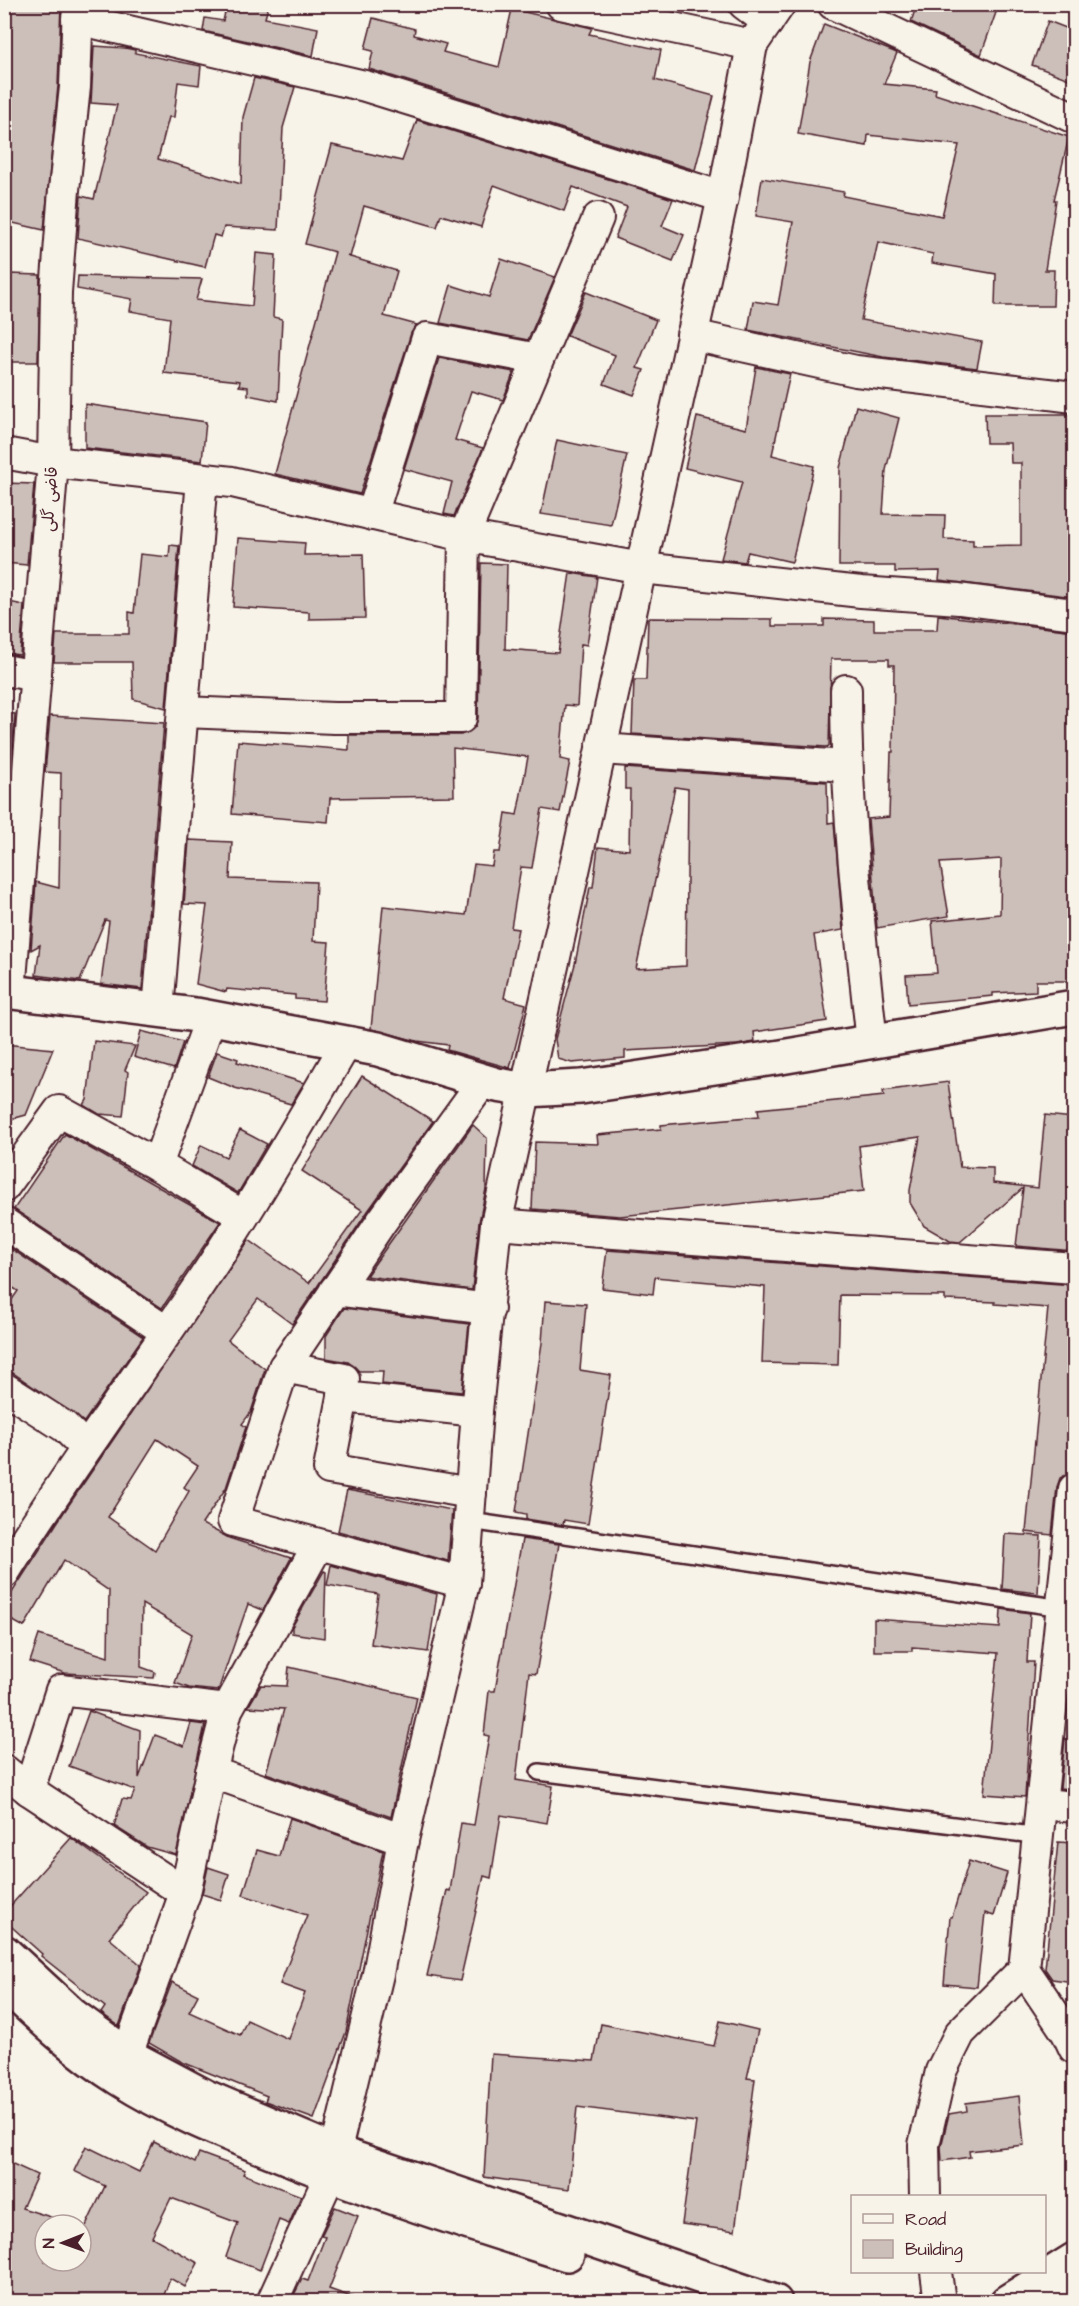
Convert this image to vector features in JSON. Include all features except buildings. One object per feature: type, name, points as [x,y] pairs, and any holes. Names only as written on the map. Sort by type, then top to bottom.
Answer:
[{"type":"main road","points":[[7,992],[211,1017],[346,1044],[378,1048],[497,1085],[527,1090],[581,1087],[873,1042],[1074,1007]]},
{"type":"main road","points":[[4,1952],[72,2015],[127,2055],[333,2164],[426,2210],[716,2301]]},
{"type":"main road","points":[[4,1983],[58,2034],[119,2079],[197,2121],[776,2301]]},
{"type":"main road","points":[[1007,2301],[1074,2260]]},
{"type":"main road","points":[[1058,2301],[1074,2290]]},
{"type":"street","points":[[561,4],[767,24]]},
{"type":"street","points":[[744,4],[767,24]]},
{"type":"street","points":[[832,4],[1074,118]]},
{"type":"street","points":[[78,12],[365,86],[723,197]]},
{"type":"street","name":"قاضی گلی","points":[[7,992],[53,462],[56,292],[75,87],[78,12]]},
{"type":"street","points":[[272,2301],[333,2164],[378,1974],[403,1840],[464,1583],[477,1411],[496,1224],[723,197],[767,24]]},
{"type":"street","points":[[183,712],[334,718],[461,718],[464,536],[598,218]]},
{"type":"street","points":[[692,335],[856,371],[1074,397]]},
{"type":"street","points":[[372,515],[427,338],[538,359]]},
{"type":"street","points":[[4,453],[53,462],[232,482],[464,536],[642,568],[861,592],[959,599],[1074,614]]},
{"type":"street","points":[[158,1010],[202,479]]},
{"type":"street","points":[[4,670],[36,676]]},
{"type":"street","points":[[846,690],[846,766],[851,852],[873,1042]]},
{"type":"street","points":[[601,749],[846,766]]},
{"type":"street","points":[[157,1165],[211,1017]]},
{"type":"street","points":[[4,1573],[243,1216],[346,1044]]},
{"type":"street","points":[[464,1583],[233,1521],[284,1367],[335,1290],[484,1080]]},
{"type":"street","points":[[4,1187],[59,1111],[243,1216]]},
{"type":"street","points":[[4,1223],[167,1332]]},
{"type":"street","points":[[496,1224],[1074,1268]]},
{"type":"street","points":[[335,1290],[489,1309]]},
{"type":"street","points":[[284,1367],[344,1379],[343,1397],[329,1469],[470,1507]]},
{"type":"street","points":[[4,1389],[65,1427],[87,1448]]},
{"type":"street","points":[[343,1397],[477,1411]]},
{"type":"street","points":[[925,2195],[924,2145],[941,2071],[960,2033],[1024,1969],[1040,1836],[1062,1608],[1072,1535],[1074,1489]]},
{"type":"street","points":[[127,2055],[185,1893],[227,1710],[318,1545]]},
{"type":"street","points":[[28,1790],[62,1690],[227,1710]]},
{"type":"street","points":[[4,1770],[28,1790],[185,1893]]},
{"type":"street","points":[[211,1772],[403,1840]]},
{"type":"street","points":[[1043,1804],[1074,1807]]},
{"type":"street","points":[[1024,1969],[1067,2033],[1074,2048]]},
{"type":"street","points":[[936,2273],[940,2301]]},
{"type":"lane","points":[[470,1507],[1062,1608]]},
{"type":"lane","points":[[539,1772],[1040,1836]]}]
